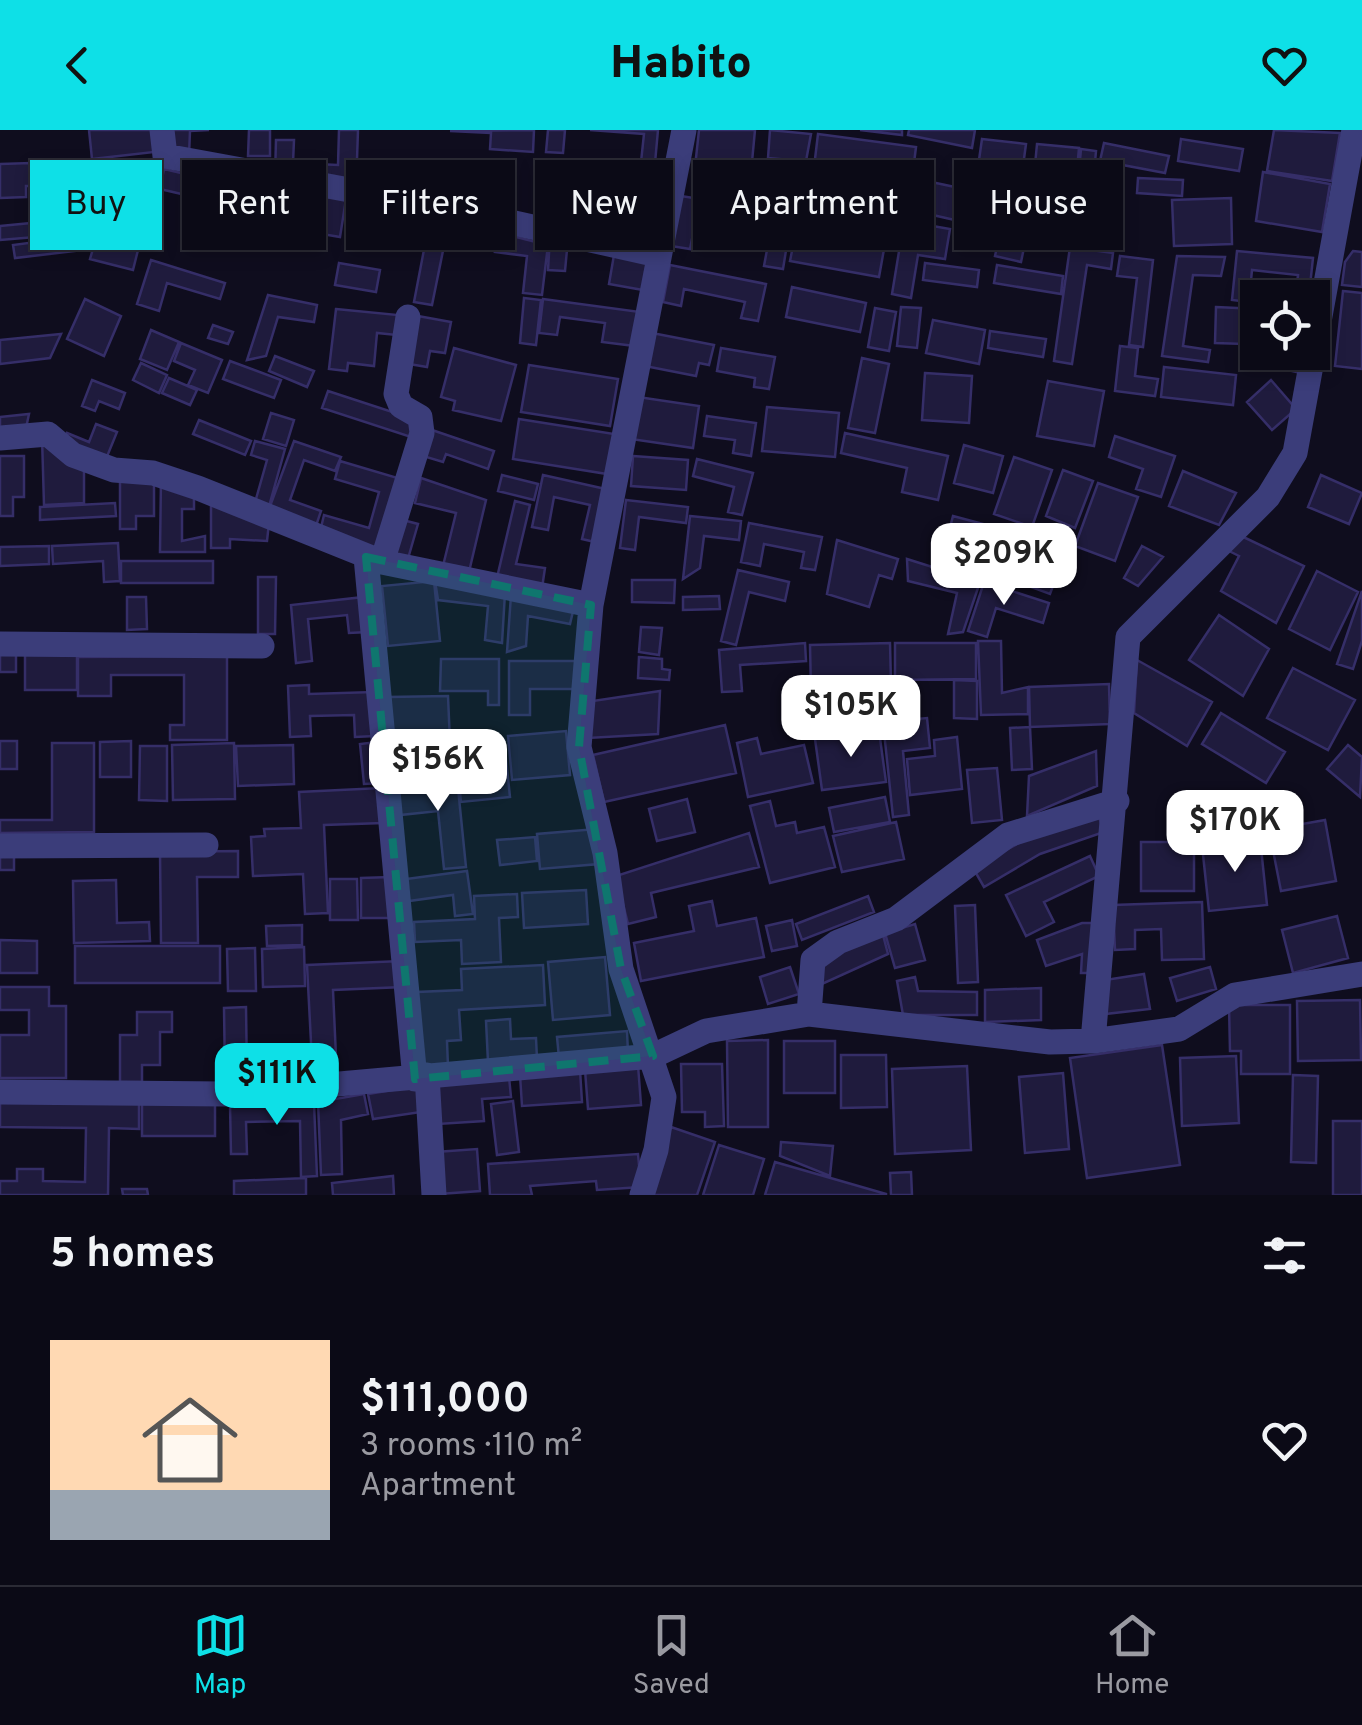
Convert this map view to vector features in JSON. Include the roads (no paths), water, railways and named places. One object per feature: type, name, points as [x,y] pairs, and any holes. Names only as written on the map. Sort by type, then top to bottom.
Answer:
[{"type":"street","points":[[162,130],[165,156],[446,208],[658,255]]},
{"type":"street","points":[[642,1195],[656,1150],[664,1098],[622,969],[605,853],[579,747],[591,605],[684,130]]},
{"type":"street","points":[[1093,1041],[1117,801],[1128,637],[1268,497],[1295,453],[1349,223],[1354,130]]},
{"type":"street","points":[[408,318],[396,394],[401,406],[420,417],[422,433],[374,560],[434,1195]]},
{"type":"street","points":[[0,438],[48,434],[72,455],[114,470],[152,472],[374,560],[591,605]]},
{"type":"street","points":[[0,644],[262,646]]},
{"type":"street","points":[[809,1014],[813,960],[838,942],[896,919],[1008,835],[1117,801]]},
{"type":"street","points":[[0,846],[206,845]]},
{"type":"street","points":[[0,1092],[225,1094],[653,1056],[706,1030],[809,1014],[1050,1042],[1093,1041],[1179,1029],[1234,995],[1362,974]]}]
